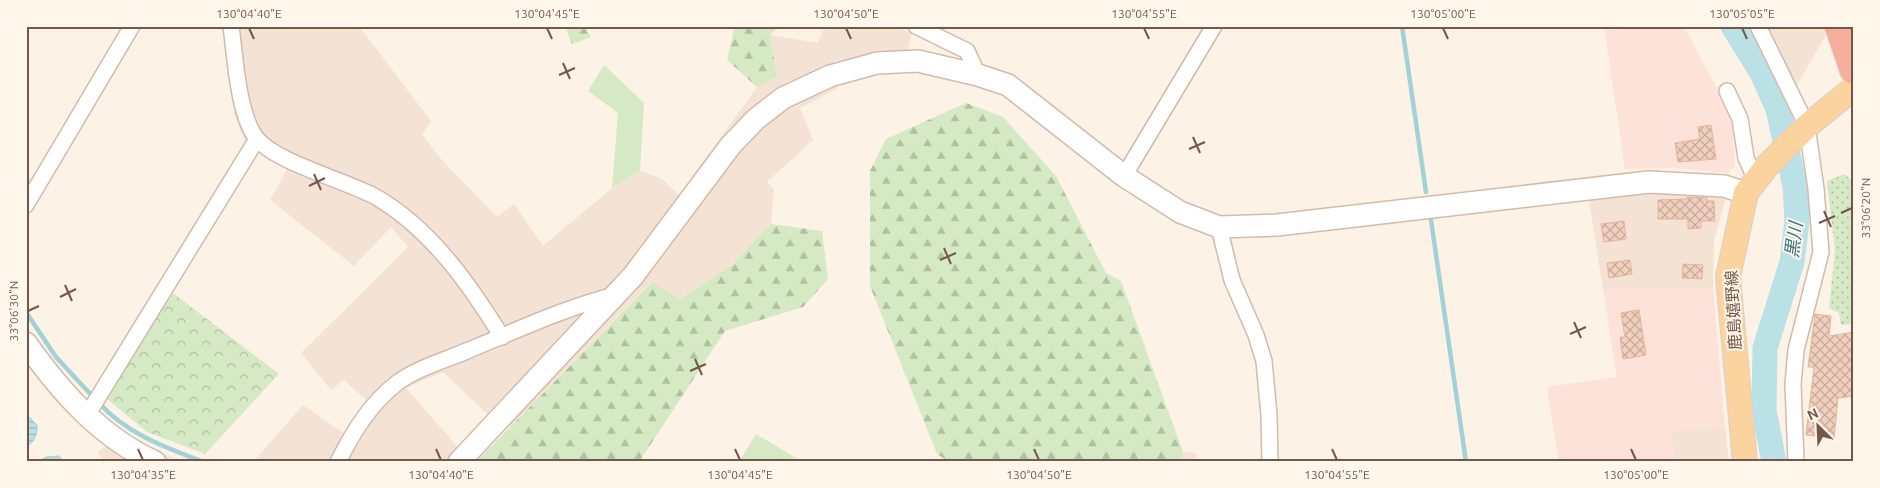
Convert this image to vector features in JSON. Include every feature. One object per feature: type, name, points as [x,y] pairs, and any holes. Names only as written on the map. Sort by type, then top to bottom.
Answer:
[{"type":"highway","points":[[1839,26],[1854,70]]},
{"type":"main road","points":[[1756,180],[1803,130],[1854,88]]},
{"type":"main road","name":"鹿島嬉野線","points":[[1745,462],[1728,276],[1756,180]]},
{"type":"street","points":[[26,205],[132,26]]},
{"type":"street","points":[[231,26],[245,114],[257,139],[276,154],[377,198],[413,225],[453,263],[502,337]]},
{"type":"street","points":[[916,26],[967,51],[978,75]]},
{"type":"street","points":[[1124,176],[1214,26]]},
{"type":"street","points":[[1758,26],[1803,130],[1816,189],[1821,252],[1796,350],[1793,384],[1796,462]]},
{"type":"street","points":[[459,462],[633,276],[730,145],[756,119],[783,98],[830,76],[877,63],[918,61],[978,75],[1008,85],[1124,176],[1180,212],[1219,227],[1277,226],[1649,182],[1724,186],[1756,180],[1746,158],[1740,119],[1727,91]]},
{"type":"street","points":[[86,417],[257,139]]},
{"type":"street","points":[[1219,227],[1232,280],[1256,335],[1264,361],[1270,415],[1270,462]]},
{"type":"street","points":[[338,462],[350,437],[376,401],[398,382],[430,366],[593,300],[616,294]]},
{"type":"street","points":[[26,343],[47,372],[86,417],[143,456],[155,462]]},
{"type":"shaded area","points":[[223,26],[359,26],[431,121],[422,134],[440,158],[497,217],[514,204],[543,246],[612,188],[640,171],[662,179],[679,195],[757,87],[777,77],[770,35],[818,43],[825,26],[891,26],[912,33],[908,49],[835,61],[838,88],[800,108],[813,140],[767,182],[774,189],[771,224],[733,264],[680,299],[651,282],[510,427],[486,413],[443,372],[406,388],[456,445],[464,462],[253,462],[303,405],[345,434],[366,400],[344,380],[331,390],[301,353],[408,247],[391,227],[354,266],[270,200],[288,168],[260,154],[245,142],[234,114]]},
{"type":"shaded area","points":[[1604,26],[1682,26],[1732,117],[1735,166],[1727,173],[1675,168],[1625,169]]},
{"type":"shaded area","points":[[1754,26],[1826,26],[1828,31],[1796,87]]},
{"type":"shaded area","points":[[1650,191],[1695,192],[1726,197],[1714,241],[1713,288],[1603,289],[1589,200]]},
{"type":"shaded area","points":[[1713,288],[1725,427],[1671,431],[1674,462],[1559,462],[1547,387],[1617,377],[1603,289]]},
{"type":"shaded area","points":[[1725,427],[1729,462],[1674,462],[1671,431]]},
{"type":"shaded area","points":[[123,435],[183,462],[105,462],[97,452]]},
{"type":"shaded area","points":[[1183,452],[1196,453],[1196,462],[1182,462]]},
{"type":"green space","points":[[565,26],[584,26],[591,37],[572,44]]},
{"type":"green space","points":[[735,26],[778,26],[770,35],[777,77],[757,87],[727,60]]},
{"type":"green space","points":[[604,65],[644,103],[640,171],[612,188],[618,113],[588,91]]},
{"type":"green space","points":[[966,103],[1003,117],[1056,176],[1106,273],[1121,281],[1183,452],[1182,462],[1077,462],[1075,459],[1069,462],[949,462],[937,454],[870,286],[870,171],[886,139]]},
{"type":"green space","points":[[1844,174],[1854,182],[1854,324],[1841,325],[1839,313],[1829,308],[1835,251],[1827,181]]},
{"type":"green space","points":[[771,224],[822,231],[828,279],[803,307],[725,331],[639,462],[476,462],[652,282],[680,299],[733,264]]},
{"type":"green space","points":[[173,293],[279,374],[205,454],[147,432],[105,397]]},
{"type":"green space","points":[[756,434],[803,462],[739,462]]},
{"type":"water","points":[[26,414],[37,425],[37,432],[32,443],[26,447]]},
{"type":"water","points":[[59,456],[64,462],[38,462],[46,457]]},
{"type":"building","points":[[1711,125],[1716,159],[1678,162],[1675,143],[1700,139],[1698,127]]},
{"type":"building","points":[[1687,197],[1707,198],[1707,201],[1714,201],[1715,221],[1701,221],[1701,228],[1688,229],[1688,219],[1658,219],[1658,200],[1687,199]]},
{"type":"building","points":[[1624,221],[1626,239],[1604,242],[1601,224]]},
{"type":"building","points":[[1630,260],[1632,274],[1609,278],[1607,263]]},
{"type":"building","points":[[1683,264],[1703,265],[1702,279],[1682,278]]},
{"type":"building","points":[[1639,310],[1646,355],[1623,359],[1620,337],[1625,337],[1621,313]]},
{"type":"building","points":[[1815,314],[1831,316],[1829,336],[1854,332],[1854,396],[1838,398],[1834,438],[1806,435],[1814,367],[1808,367]]},
{"type":"waterway","points":[[1402,26],[1426,192]]},
{"type":"waterway","name":"黒川","points":[[1733,26],[1762,73],[1778,109],[1795,186],[1797,222],[1792,262],[1765,348],[1764,410],[1774,462]]},
{"type":"waterway","points":[[1431,220],[1466,462]]},
{"type":"waterway","points":[[26,312],[56,357],[94,398]]},
{"type":"waterway","points":[[99,403],[133,431],[201,461]]}]
